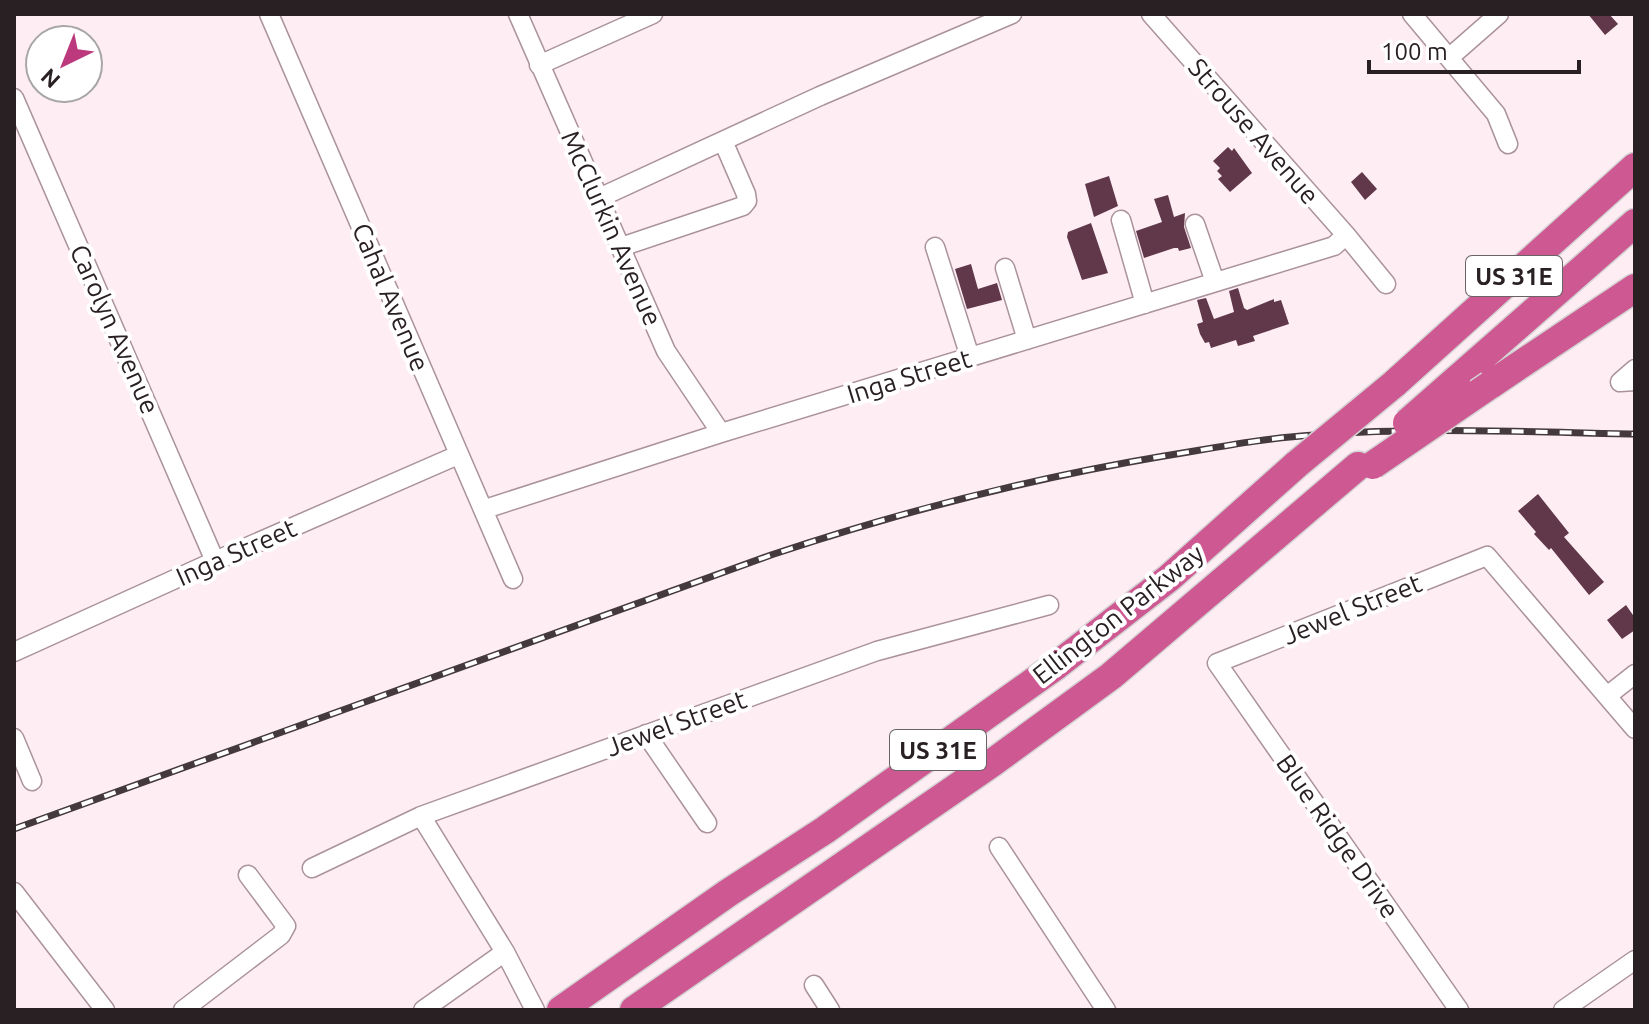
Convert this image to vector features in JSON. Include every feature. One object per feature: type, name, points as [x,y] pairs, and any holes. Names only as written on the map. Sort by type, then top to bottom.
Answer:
[{"type":"highway","name":"Ellington Parkway","points":[[561,1010],[728,893],[825,830],[1057,665],[1169,578],[1297,464],[1394,384],[1635,167]]},
{"type":"highway","name":"US 31E","points":[[1366,466],[1456,380],[1635,223]]},
{"type":"highway","points":[[1366,466],[1635,288]]},
{"type":"highway","name":"Ellington Parkway","points":[[634,1010],[992,763],[1111,676],[1319,501],[1366,466]]},
{"type":"street","name":"Cahal Avenue","points":[[269,14],[513,579]]},
{"type":"street","name":"McClurkin Avenue","points":[[518,14],[666,351],[721,433]]},
{"type":"street","points":[[539,65],[653,14]]},
{"type":"street","points":[[599,198],[1012,14]]},
{"type":"street","name":"Strouse Avenue","points":[[1151,14],[1340,240],[1386,284]]},
{"type":"street","points":[[1412,14],[1496,114],[1508,144]]},
{"type":"street","points":[[1450,57],[1499,14]]},
{"type":"street","name":"Carolyn Avenue","points":[[14,98],[215,561]]},
{"type":"street","points":[[621,247],[743,206],[747,201],[746,194],[723,141]]},
{"type":"street","points":[[1121,220],[1145,304]]},
{"type":"street","points":[[1195,224],[1215,282]]},
{"type":"street","name":"Inga Street","points":[[485,509],[721,433],[1215,282],[1340,240]]},
{"type":"street","points":[[935,247],[970,357]]},
{"type":"street","points":[[1005,268],[1027,340]]},
{"type":"street","points":[[1635,369],[1620,382],[1635,381]]},
{"type":"street","name":"Inga Street","points":[[14,652],[458,455]]},
{"type":"street","name":"Jewel Street","points":[[1217,663],[1487,556],[1607,696]]},
{"type":"street","name":"Jewel Street","points":[[312,868],[421,816],[877,651],[1049,605]]},
{"type":"street","name":"Blue Ridge Drive","points":[[1217,663],[1459,1010]]},
{"type":"street","points":[[1635,674],[1607,696],[1635,729]]},
{"type":"street","points":[[646,734],[707,823]]},
{"type":"street","points":[[14,738],[32,781]]},
{"type":"street","points":[[421,816],[505,952],[533,1006]]},
{"type":"street","points":[[999,847],[1106,1010]]},
{"type":"street","points":[[183,1010],[281,935],[286,926],[248,875]]},
{"type":"street","points":[[14,892],[105,1010]]},
{"type":"street","points":[[423,1010],[505,952]]},
{"type":"street","points":[[1563,1010],[1635,960]]},
{"type":"street","points":[[814,985],[830,1010]]},
{"type":"building","points":[[1588,14],[1609,14],[1618,24],[1605,35]]},
{"type":"building","points":[[1228,147],[1232,151],[1234,148],[1252,173],[1230,192],[1218,179],[1222,176],[1217,171],[1220,168],[1213,161]]},
{"type":"building","points":[[1362,172],[1377,189],[1365,200],[1351,182]]},
{"type":"building","points":[[1109,176],[1118,206],[1094,217],[1085,184]]},
{"type":"building","points":[[1168,195],[1174,217],[1185,213],[1184,227],[1191,248],[1179,251],[1174,248],[1144,258],[1136,231],[1162,222],[1154,199]]},
{"type":"building","points":[[1091,223],[1108,273],[1082,280],[1067,237],[1068,232]]},
{"type":"building","points":[[971,264],[978,289],[997,283],[1002,300],[967,309],[955,269]]},
{"type":"building","points":[[1238,288],[1247,310],[1274,299],[1274,302],[1281,300],[1289,324],[1253,336],[1255,341],[1238,346],[1236,340],[1211,348],[1209,342],[1205,343],[1197,324],[1203,322],[1197,300],[1206,298],[1214,319],[1234,312],[1229,291]]},
{"type":"building","points":[[1538,494],[1569,533],[1564,537],[1604,582],[1589,595],[1551,548],[1549,550],[1534,534],[1536,532],[1518,511]]},
{"type":"building","points":[[1626,605],[1635,618],[1635,630],[1622,639],[1607,620]]},
{"type":"railway","points":[[14,829],[771,555],[966,498],[1113,465],[1295,436],[1434,431],[1635,434]]}]
